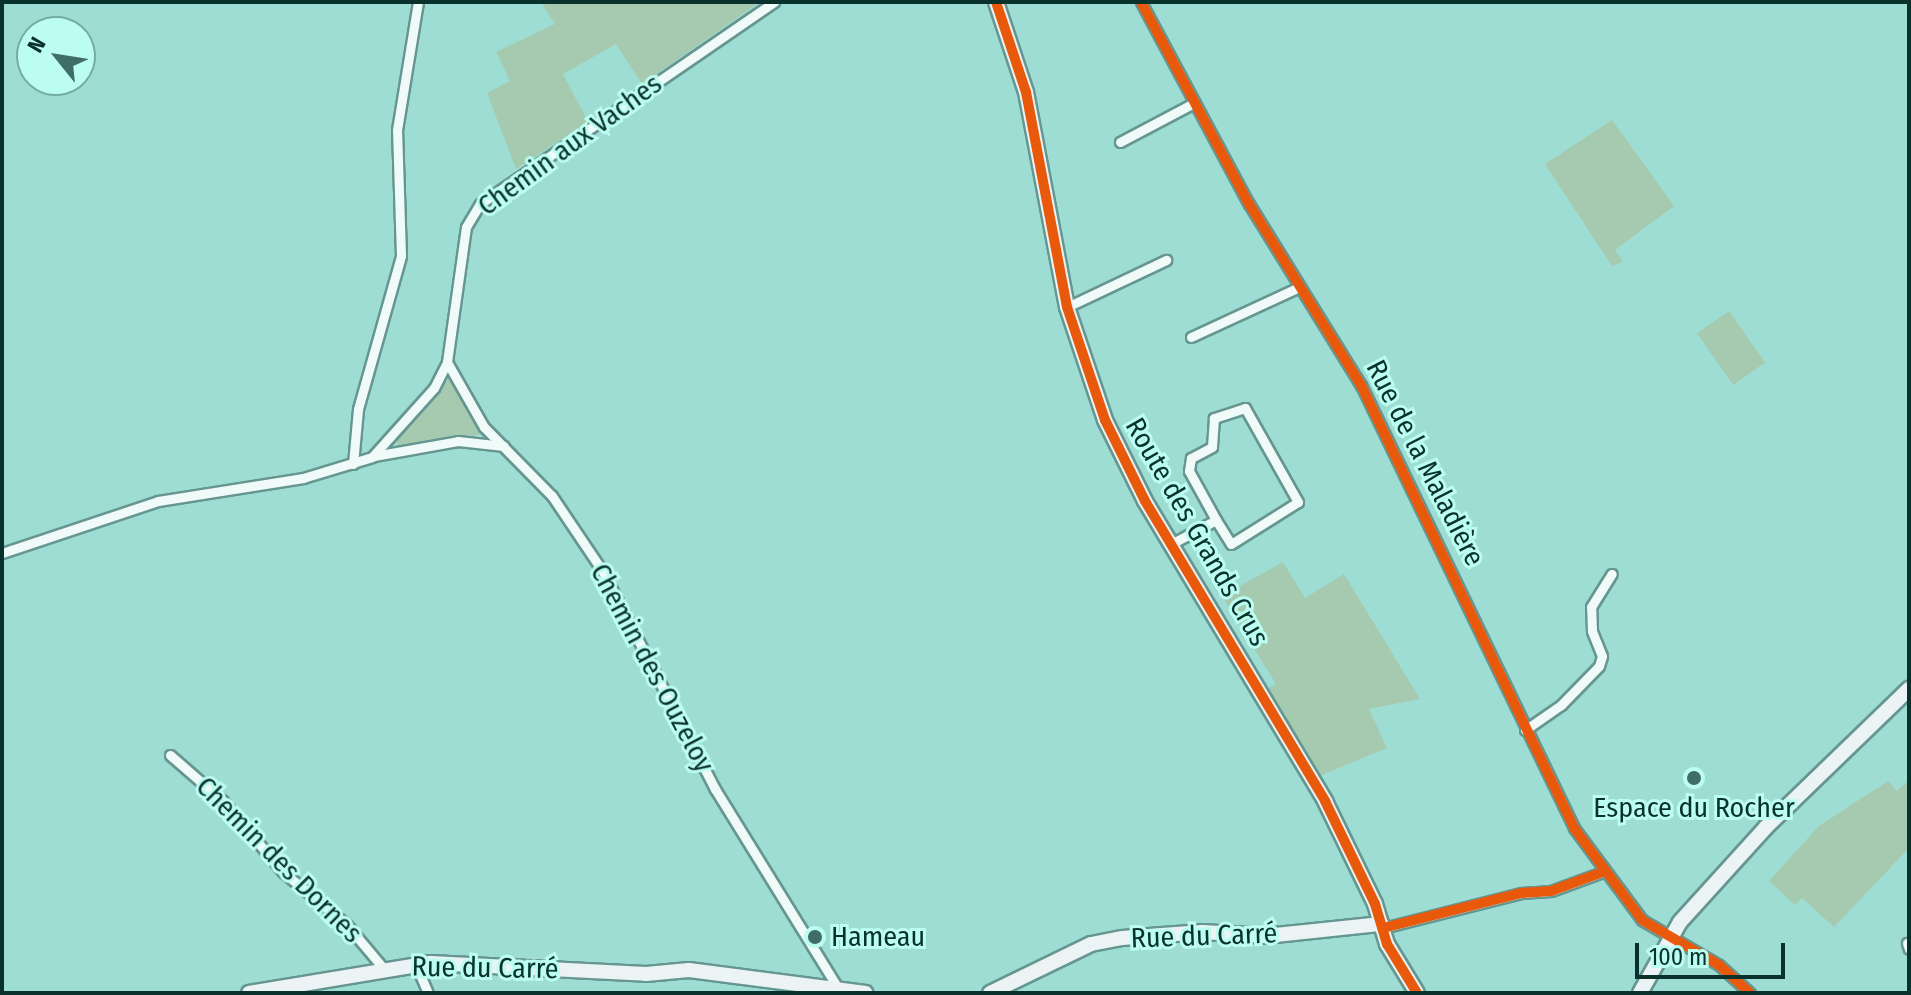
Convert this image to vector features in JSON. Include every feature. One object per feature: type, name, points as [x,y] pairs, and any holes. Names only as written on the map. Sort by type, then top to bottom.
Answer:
[{"type":"main road","name":"Route des Grands Crus","points":[[996,2],[1026,92],[1067,307],[1105,420],[1171,544],[1325,801],[1382,926],[1417,993]]},
{"type":"main road","points":[[1640,993],[1671,936],[1755,839],[1909,689]]},
{"type":"main road","name":"Rue du Carré","points":[[990,993],[1091,944],[1122,938],[1203,932],[1266,936],[1382,926]]},
{"type":"main road","name":"Rue du Carré","points":[[249,993],[416,965],[523,964],[646,974],[689,970],[866,993]]},
{"type":"street","points":[[353,464],[358,409],[401,256],[397,130],[418,2]]},
{"type":"street","name":"Chemin aux Vaches","points":[[2,553],[171,498],[289,481],[372,457],[434,388],[447,362],[466,227],[480,204],[774,2]]},
{"type":"street","name":"Rue de la Maladière","points":[[1141,2],[1194,103],[1299,287],[1361,385],[1574,828],[1603,872],[1642,920],[1719,965],[1750,993]]},
{"type":"street","points":[[1120,142],[1194,103]]},
{"type":"street","points":[[1067,307],[1166,260]]},
{"type":"street","points":[[1191,337],[1299,287]]},
{"type":"street","name":"Chemin des Ouzeloy","points":[[447,362],[467,403],[552,496],[603,572],[715,789],[841,991]]},
{"type":"street","points":[[1245,408],[1298,502],[1231,544],[1216,520],[1189,471],[1191,458],[1212,447],[1214,418],[1245,408]]},
{"type":"street","points":[[372,457],[458,441],[504,446]]},
{"type":"street","points":[[1171,544],[1216,520]]},
{"type":"street","points":[[1525,730],[1561,705],[1599,666],[1602,656],[1592,631],[1591,607],[1612,574]]},
{"type":"street","name":"Chemin des Dornes","points":[[170,755],[223,801],[283,872],[347,925],[384,969]]},
{"type":"street","points":[[1382,926],[1521,893],[1551,891],[1603,872]]},
{"type":"street","points":[[416,965],[428,993]]},
{"type":"green space","points":[[541,2],[760,2],[642,84],[616,44],[563,74],[588,122],[516,169],[487,93],[510,81],[496,52],[555,24]]},
{"type":"green space","points":[[1612,120],[1674,206],[1615,250],[1623,262],[1612,266],[1545,164]]},
{"type":"green space","points":[[1729,311],[1765,363],[1733,385],[1697,333]]},
{"type":"green space","points":[[449,379],[482,434],[398,448],[397,439]]},
{"type":"green space","points":[[1283,562],[1305,598],[1344,574],[1420,699],[1369,709],[1387,748],[1317,777],[1267,689],[1276,684],[1222,596]]},
{"type":"green space","points":[[1909,780],[1909,848],[1834,927],[1802,898],[1795,905],[1769,881],[1819,826],[1888,781],[1897,791]]},
{"type":"cycle path","points":[[996,2],[1026,92],[1067,307],[1105,420],[1145,501],[1325,801],[1375,904],[1387,944],[1417,993]]},
{"type":"cycle path","points":[[1141,2],[1249,204],[1361,385],[1574,828],[1642,920],[1719,965],[1750,993]]},
{"type":"cycle path","points":[[1383,928],[1521,893],[1551,891],[1603,872]]},
{"type":"place","name":"Espace du Rocher","points":[[1694,778]]},
{"type":"place","name":"Hameau","points":[[815,937]]}]
